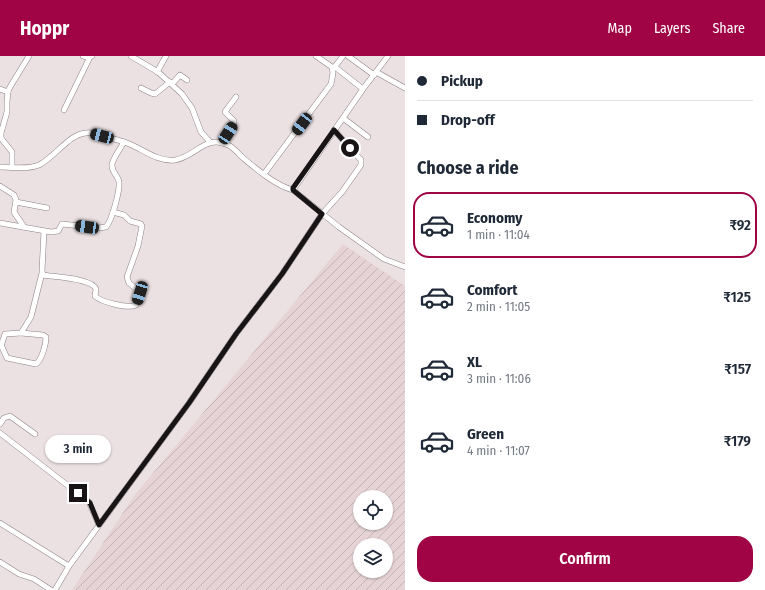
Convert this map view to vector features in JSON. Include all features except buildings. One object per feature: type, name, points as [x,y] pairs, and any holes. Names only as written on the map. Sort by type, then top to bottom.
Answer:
[{"type":"street","points":[[12,167],[12,152],[2,138],[1,133],[7,115],[8,92],[29,56]]},
{"type":"street","points":[[64,110],[92,56],[83,56]]},
{"type":"street","points":[[131,56],[157,72],[187,99],[199,128],[210,142]]},
{"type":"street","points":[[157,72],[166,56]]},
{"type":"street","points":[[316,56],[363,89]]},
{"type":"street","points":[[264,174],[328,88],[332,80],[334,68],[343,56]]},
{"type":"street","points":[[348,56],[375,74],[405,88]]},
{"type":"street","points":[[293,190],[363,89],[388,56]]},
{"type":"street","points":[[141,88],[151,94],[155,94],[180,75],[187,80]]},
{"type":"street","points":[[0,89],[8,92]]},
{"type":"street","points":[[222,143],[234,124],[234,121],[226,112],[226,109],[236,97]]},
{"type":"street","points":[[343,118],[368,137]]},
{"type":"street","points":[[55,590],[69,566],[189,403],[236,334],[282,274],[322,214],[342,192],[362,163],[334,130]]},
{"type":"street","points":[[0,167],[29,168],[38,165],[49,159],[72,138],[87,132],[124,142],[161,159],[175,160],[186,157],[201,146],[210,142],[222,143],[229,145],[264,174],[284,187],[293,190],[339,227],[384,259],[405,267]]},
{"type":"street","points":[[0,222],[56,232],[60,225],[64,223],[102,228],[106,226],[110,221],[113,212],[119,181],[113,171],[112,163],[124,142]]},
{"type":"street","points":[[0,186],[13,193],[16,198],[14,212],[24,227]]},
{"type":"street","points":[[16,202],[47,208]]},
{"type":"street","points":[[42,273],[44,275],[81,280],[96,289],[96,296],[98,298],[120,305],[131,307],[135,306],[140,293],[139,290],[129,283],[127,277],[138,246],[142,226],[141,224],[130,221],[124,215],[113,212]]},
{"type":"street","points":[[21,333],[31,317],[42,273],[44,231]]},
{"type":"street","points":[[21,333],[43,335],[46,338],[38,363],[36,364],[7,358],[0,345],[5,334],[21,333]]},
{"type":"street","points":[[0,424],[4,418],[10,416],[35,434]]},
{"type":"street","points":[[0,433],[89,502],[99,525]]},
{"type":"street","points":[[0,523],[69,566]]},
{"type":"street","points":[[0,562],[21,574],[34,579],[51,590]]},
{"type":"shaded area","points":[[343,244],[405,286],[405,590],[72,590],[134,496]]},
{"type":"route","points":[[78,493],[90,503],[99,525],[189,403],[236,334],[282,274],[322,214],[293,190],[293,188],[334,130],[350,148]]}]
